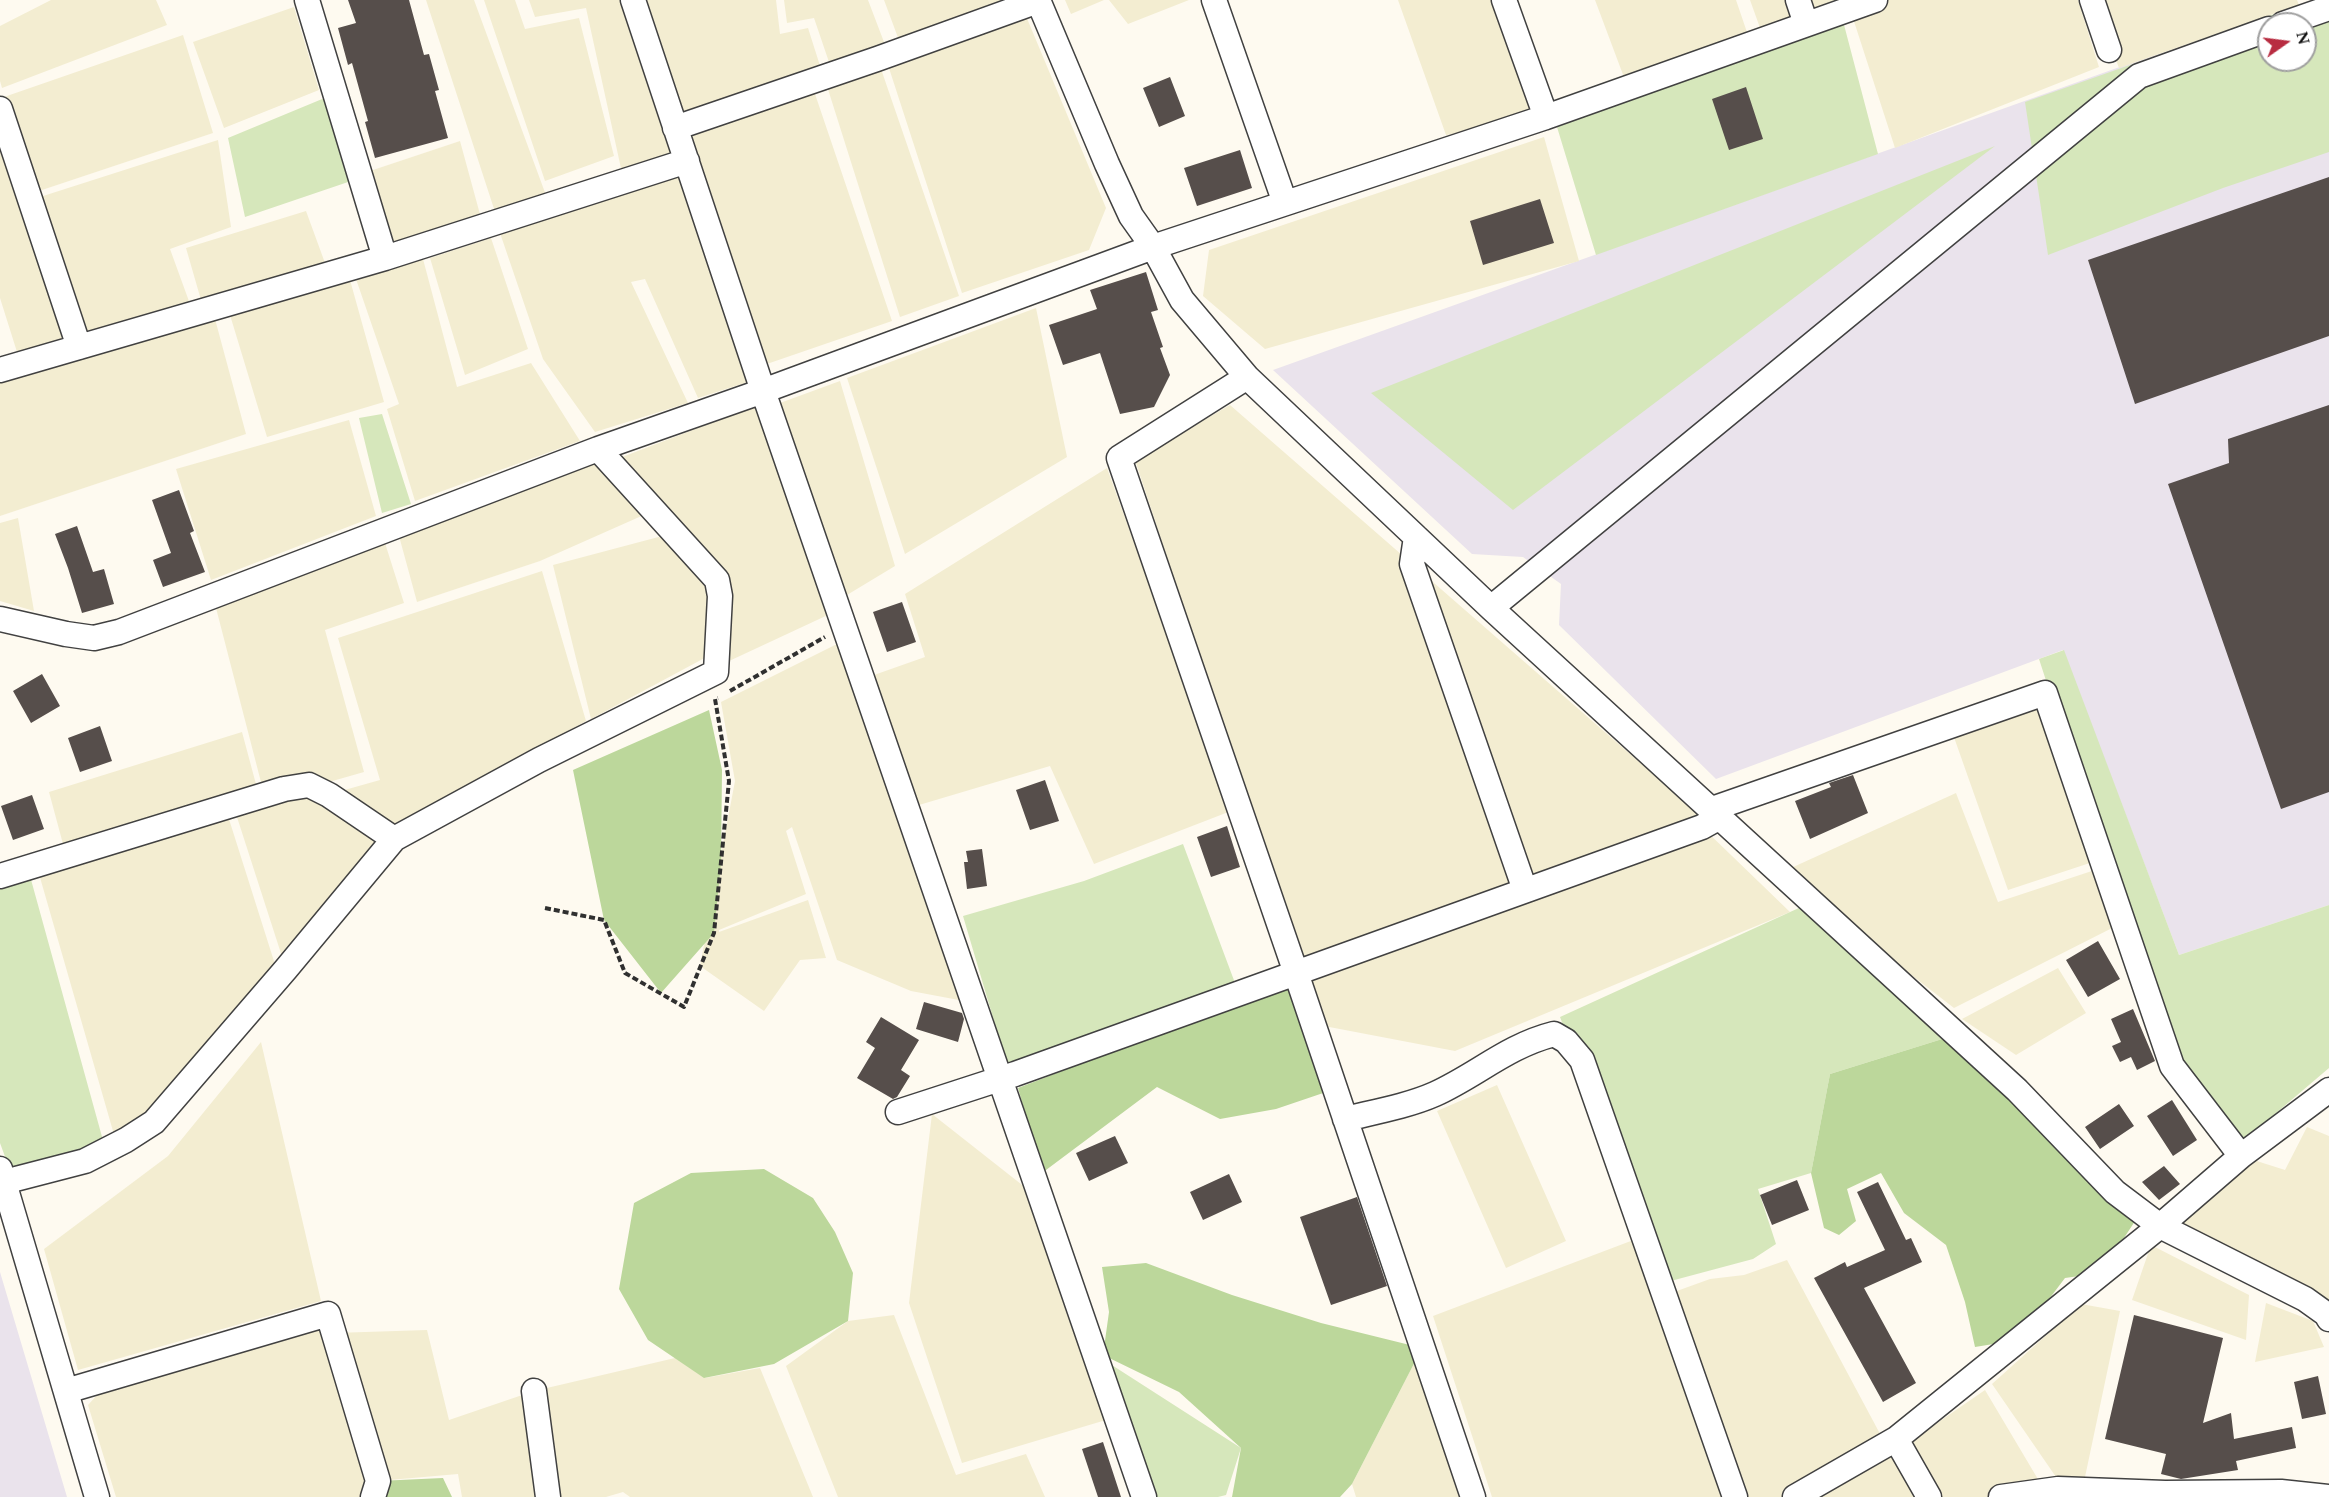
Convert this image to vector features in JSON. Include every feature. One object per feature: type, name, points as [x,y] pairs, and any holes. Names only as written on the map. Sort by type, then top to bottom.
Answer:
[{"type":"street","points":[[307,0],[385,258]]},
{"type":"street","points":[[633,0],[763,391],[1144,1497]]},
{"type":"street","points":[[675,128],[877,60],[1038,0],[1131,216],[1153,247],[1182,300],[1247,377],[1491,608],[2017,1090],[2115,1192],[2160,1226],[2305,1299],[2326,1314],[2329,1319]]},
{"type":"street","points":[[1214,0],[1285,203]]},
{"type":"street","points":[[1504,0],[1546,117]]},
{"type":"street","points":[[1798,0],[1806,24]]},
{"type":"street","points":[[0,619],[94,638],[119,632],[598,449],[763,391],[1153,247],[1546,117],[1875,0]]},
{"type":"street","points":[[2092,0],[2109,50]]},
{"type":"street","points":[[1491,608],[2139,76],[2257,33]]},
{"type":"street","points":[[0,109],[79,347]]},
{"type":"street","points":[[0,369],[385,258],[687,161]]},
{"type":"street","points":[[1247,377],[1119,458],[1473,1497]]},
{"type":"street","points":[[97,1497],[1,1173],[85,1161],[126,1140],[154,1122],[394,839],[539,760],[716,672],[720,596],[717,580],[598,449]]},
{"type":"street","points":[[1416,537],[1412,564],[1526,890]]},
{"type":"street","points":[[898,1112],[1000,1079],[1702,827],[1716,813],[2045,693],[2172,1066],[2241,1156]]},
{"type":"street","points":[[0,876],[284,789],[309,785],[329,795],[394,839]]},
{"type":"street","points":[[1346,1119],[1432,1095],[1462,1081],[1510,1050],[1535,1039],[1554,1034],[1566,1041],[1582,1060],[1735,1497]]},
{"type":"street","points":[[1795,1497],[1896,1439],[2160,1226],[2241,1156],[2329,1090]]},
{"type":"street","points":[[66,1390],[328,1314],[378,1481],[373,1497]]},
{"type":"street","points":[[534,1391],[548,1497]]},
{"type":"street","points":[[1896,1439],[1929,1497]]},
{"type":"street","points":[[2001,1497],[2058,1489],[2281,1492],[2329,1497]]},
{"type":"path","points":[[545,908],[604,920],[625,973],[684,1007],[714,933],[729,781],[716,699],[844,627]]},
{"type":"shaded area","points":[[51,0],[156,0],[167,25],[2,88],[0,26]]},
{"type":"shaded area","points":[[426,0],[474,0],[547,198],[496,215]]},
{"type":"shaded area","points":[[484,0],[515,0],[525,29],[579,18],[614,156],[545,181]]},
{"type":"shaded area","points":[[529,0],[623,0],[676,155],[622,173],[586,8],[535,17]]},
{"type":"shaded area","points":[[641,0],[776,0],[780,34],[808,28],[822,72],[680,119]]},
{"type":"shaded area","points":[[784,0],[868,0],[887,50],[831,68],[814,18],[787,23]]},
{"type":"shaded area","points":[[884,0],[1018,0],[900,43]]},
{"type":"shaded area","points":[[1065,0],[1104,0],[1071,14]]},
{"type":"shaded area","points":[[1109,0],[1189,0],[1128,24]]},
{"type":"shaded area","points":[[1398,0],[1518,0],[1506,3],[1546,117],[1446,135]]},
{"type":"shaded area","points":[[1595,0],[1736,0],[1751,44],[1628,88]]},
{"type":"shaded area","points":[[1750,0],[1797,0],[1806,24],[1764,39]]},
{"type":"shaded area","points":[[1811,0],[2078,0],[2099,67],[1895,148],[1850,9],[1818,20]]},
{"type":"shaded area","points":[[2093,0],[2297,0],[2299,5],[2279,12],[2257,12],[2257,20],[2119,68]]},
{"type":"shaded area","points":[[2329,0],[2329,905],[2179,955],[2063,650],[1716,779],[1559,625],[1561,584],[1523,557],[1472,554],[1273,370],[2142,59],[2257,23],[2257,72],[2317,72],[2317,12],[2291,12]]},
{"type":"shaded area","points":[[294,7],[319,90],[224,128],[193,42]]},
{"type":"shaded area","points":[[1026,16],[1106,208],[1089,250],[962,293],[888,65]]},
{"type":"shaded area","points":[[183,35],[213,133],[39,191],[4,97]]},
{"type":"shaded area","points":[[880,66],[959,296],[900,317],[826,83]]},
{"type":"shaded area","points":[[814,91],[892,321],[761,366],[686,134]]},
{"type":"shaded area","points":[[0,136],[68,337],[17,352],[0,298]]},
{"type":"shaded area","points":[[1544,137],[1579,261],[1265,349],[1203,296],[1209,250]]},
{"type":"shaded area","points":[[218,140],[231,227],[170,249],[190,304],[84,335],[40,197]]},
{"type":"shaded area","points":[[460,141],[481,218],[395,245],[370,171]]},
{"type":"shaded area","points":[[680,176],[751,381],[698,398],[645,279],[631,282],[688,403],[595,432],[543,359],[500,233]]},
{"type":"shaded area","points":[[306,211],[325,263],[201,300],[186,248]]},
{"type":"shaded area","points":[[491,238],[528,349],[465,375],[430,258]]},
{"type":"shaded area","points":[[423,259],[457,387],[531,363],[580,441],[415,501],[387,409],[399,404],[356,279]]},
{"type":"shaded area","points":[[350,280],[384,402],[267,437],[230,315]]},
{"type":"shaded area","points":[[1036,308],[1067,457],[905,554],[847,378]]},
{"type":"shaded area","points":[[215,319],[246,434],[0,516],[0,381]]},
{"type":"shaded area","points":[[840,381],[895,566],[842,598],[780,403]]},
{"type":"shaded area","points":[[758,405],[830,614],[727,662],[723,577],[617,459]]},
{"type":"shaded area","points":[[1230,405],[1700,815],[1300,961],[1135,460]]},
{"type":"shaded area","points":[[349,420],[376,516],[211,580],[176,469]]},
{"type":"shaded area","points":[[590,463],[600,463],[646,514],[540,561],[417,602],[399,536]]},
{"type":"shaded area","points":[[1107,468],[1231,811],[1094,864],[1050,766],[919,805],[874,675],[925,657],[905,594]]},
{"type":"shaded area","points":[[18,518],[34,611],[0,601],[0,523]]},
{"type":"shaded area","points":[[666,535],[709,584],[712,654],[591,719],[553,565]]},
{"type":"shaded area","points":[[385,543],[404,603],[325,630],[364,772],[329,782],[311,774],[262,786],[216,608]]},
{"type":"shaded area","points":[[542,571],[586,721],[396,827],[341,791],[380,780],[338,638]]},
{"type":"shaded area","points":[[839,643],[964,1001],[911,991],[837,960],[792,827],[786,831],[806,894],[719,930],[719,932],[808,900],[826,958],[800,960],[764,1011],[700,966],[735,781],[721,702]]},
{"type":"shaded area","points":[[2045,693],[2102,859],[2008,890],[1950,726]]},
{"type":"shaded area","points":[[242,732],[257,788],[63,844],[49,792]]},
{"type":"shaded area","points":[[1956,793],[1998,902],[2104,867],[2124,922],[1954,1008],[1780,873]]},
{"type":"shaded area","points":[[300,794],[315,797],[381,843],[286,969],[236,814]]},
{"type":"shaded area","points":[[228,816],[279,977],[117,1145],[39,874]]},
{"type":"shaded area","points":[[1702,827],[1790,912],[1455,1051],[1324,1026],[1305,977]]},
{"type":"shaded area","points":[[2058,968],[2086,1013],[2016,1055],[1962,1019]]},
{"type":"shaded area","points":[[261,1042],[321,1301],[78,1370],[44,1249],[168,1156]]},
{"type":"shaded area","points":[[1497,1085],[1566,1241],[1506,1268],[1437,1111]]},
{"type":"shaded area","points":[[932,1114],[1026,1188],[1106,1420],[962,1463],[909,1303]]},
{"type":"shaded area","points":[[2307,1127],[2329,1136],[2329,1300],[2160,1226],[2241,1156],[2285,1170]]},
{"type":"shaded area","points":[[1644,1236],[1663,1296],[1710,1279],[1744,1275],[1787,1260],[1886,1445],[1795,1497],[1492,1497],[1433,1316]]},
{"type":"shaded area","points":[[2151,1245],[2249,1295],[2246,1340],[2132,1300]]},
{"type":"shaded area","points":[[0,1272],[67,1497],[0,1497]]},
{"type":"shaded area","points":[[2266,1303],[2313,1321],[2324,1347],[2255,1362]]},
{"type":"shaded area","points":[[2081,1304],[2120,1311],[2085,1477],[2056,1477],[1992,1384]]},
{"type":"shaded area","points":[[894,1315],[956,1475],[1026,1454],[1045,1497],[838,1497],[786,1366],[848,1321]]},
{"type":"shaded area","points":[[318,1326],[334,1333],[427,1330],[449,1420],[534,1391],[675,1358],[705,1378],[760,1368],[813,1497],[630,1497],[623,1492],[606,1497],[462,1497],[458,1474],[378,1481],[373,1497],[116,1497],[88,1405],[98,1394]]},
{"type":"shaded area","points":[[1422,1348],[1473,1497],[1356,1497],[1352,1484]]},
{"type":"shaded area","points":[[1985,1390],[2045,1491],[2001,1497],[1805,1497],[1901,1448]]},
{"type":"green space","points":[[2314,0],[2329,0],[2329,152],[2223,188],[2048,255],[2025,102],[2257,20],[2257,72],[2317,72],[2317,12],[2280,12]]},
{"type":"green space","points":[[1843,21],[1878,154],[1596,255],[1557,127]]},
{"type":"green space","points":[[327,97],[354,180],[245,217],[228,138]]},
{"type":"green space","points":[[1995,146],[1513,510],[1371,393]]},
{"type":"green space","points":[[382,414],[411,504],[382,513],[359,418]]},
{"type":"green space","points":[[2064,650],[2179,955],[2329,905],[2329,1068],[2242,1142],[2167,1052],[2039,659]]},
{"type":"green space","points":[[709,710],[722,770],[721,863],[714,933],[661,993],[604,920],[573,770]]},
{"type":"green space","points":[[1183,844],[1235,983],[1007,1065],[963,916],[1084,881]]},
{"type":"green space","points":[[30,876],[104,1144],[11,1173],[0,1143],[0,885]]},
{"type":"green space","points":[[1812,902],[1955,1035],[1830,1074],[1811,1173],[1758,1189],[1776,1244],[1753,1259],[1652,1286],[1644,1236],[1560,1017]]},
{"type":"green space","points":[[1290,983],[1335,1089],[1276,1109],[1220,1119],[1157,1087],[1042,1173],[1018,1088]]},
{"type":"green space","points":[[1955,1035],[2091,1185],[2141,1212],[2101,1273],[2065,1278],[2018,1340],[1975,1347],[1965,1302],[1946,1245],[1904,1213],[1881,1173],[1847,1189],[1856,1221],[1839,1235],[1824,1228],[1811,1173],[1830,1074]]},
{"type":"green space","points":[[764,1169],[813,1198],[835,1232],[853,1273],[848,1321],[774,1364],[704,1378],[648,1340],[619,1289],[634,1203],[691,1173]]},
{"type":"green space","points":[[1146,1263],[1232,1295],[1321,1323],[1422,1348],[1352,1484],[1340,1497],[1232,1497],[1241,1448],[1179,1392],[1103,1355],[1109,1312],[1102,1267]]},
{"type":"green space","points":[[1104,1360],[1241,1448],[1226,1495],[1152,1497]]},
{"type":"green space","points":[[443,1478],[452,1497],[373,1497],[378,1481]]},
{"type":"building","points":[[348,0],[409,0],[424,55],[429,54],[439,90],[435,91],[448,138],[375,158],[365,122],[368,121],[352,63],[348,65],[338,28],[356,23]]},
{"type":"building","points":[[1170,77],[1185,116],[1159,127],[1143,88]]},
{"type":"building","points":[[1746,87],[1763,139],[1729,150],[1712,99]]},
{"type":"building","points":[[1240,150],[1252,188],[1197,206],[1184,168]]},
{"type":"building","points":[[2329,177],[2329,336],[2135,404],[2088,260]]},
{"type":"building","points":[[1540,199],[1554,243],[1483,265],[1470,221]]},
{"type":"building","points":[[1146,272],[1158,310],[1151,312],[1170,375],[1154,407],[1120,414],[1100,353],[1063,365],[1049,325],[1097,309],[1090,290]]},
{"type":"building","points":[[2329,405],[2329,792],[2281,809],[2168,484],[2229,463],[2228,439]]},
{"type":"building","points":[[179,490],[194,531],[190,533],[205,572],[163,587],[153,560],[171,553],[152,500]]},
{"type":"building","points":[[77,526],[93,572],[104,569],[114,604],[82,613],[55,534]]},
{"type":"building","points":[[902,602],[916,642],[887,652],[873,612]]},
{"type":"building","points":[[42,674],[60,706],[31,723],[13,691]]},
{"type":"building","points":[[100,726],[112,761],[80,772],[68,738]]},
{"type":"building","points":[[1853,775],[1868,813],[1810,839],[1795,801],[1831,787],[1829,783]]},
{"type":"building","points":[[1045,780],[1059,821],[1030,830],[1016,790]]},
{"type":"building","points":[[32,795],[44,829],[13,840],[1,806]]},
{"type":"building","points":[[1227,826],[1240,867],[1211,877],[1197,837]]},
{"type":"building","points":[[982,849],[987,886],[967,889],[964,862],[968,862],[966,851]]},
{"type":"building","points":[[2098,941],[2120,979],[2088,997],[2066,960]]},
{"type":"building","points":[[924,1002],[962,1013],[964,1019],[958,1042],[916,1029]]},
{"type":"building","points":[[2133,1009],[2155,1061],[2137,1070],[2131,1057],[2120,1062],[2112,1046],[2121,1042],[2111,1019]]},
{"type":"building","points":[[881,1017],[919,1040],[901,1070],[910,1076],[897,1097],[893,1099],[857,1078],[875,1048],[866,1042]]},
{"type":"building","points":[[2172,1100],[2197,1140],[2173,1156],[2147,1116]]},
{"type":"building","points":[[2119,1104],[2134,1126],[2100,1149],[2085,1127]]},
{"type":"building","points":[[1115,1136],[1128,1163],[1089,1181],[1076,1153]]},
{"type":"building","points":[[2164,1166],[2180,1184],[2159,1200],[2142,1182]]},
{"type":"building","points":[[1229,1174],[1242,1202],[1203,1220],[1190,1192]]},
{"type":"building","points":[[1797,1180],[1809,1210],[1772,1225],[1760,1195]]},
{"type":"building","points":[[1878,1182],[1906,1240],[1911,1238],[1922,1262],[1864,1288],[1916,1383],[1883,1402],[1814,1278],[1845,1262],[1847,1267],[1885,1250],[1857,1192]]},
{"type":"building","points":[[1357,1197],[1387,1286],[1331,1305],[1300,1217]]},
{"type":"building","points":[[2134,1315],[2223,1338],[2203,1423],[2231,1413],[2234,1439],[2292,1427],[2296,1448],[2236,1461],[2238,1470],[2181,1479],[2161,1474],[2166,1454],[2105,1439]]},
{"type":"building","points":[[2318,1376],[2326,1414],[2302,1419],[2294,1382]]},
{"type":"building","points":[[1103,1442],[1121,1497],[1098,1497],[1082,1449]]}]
